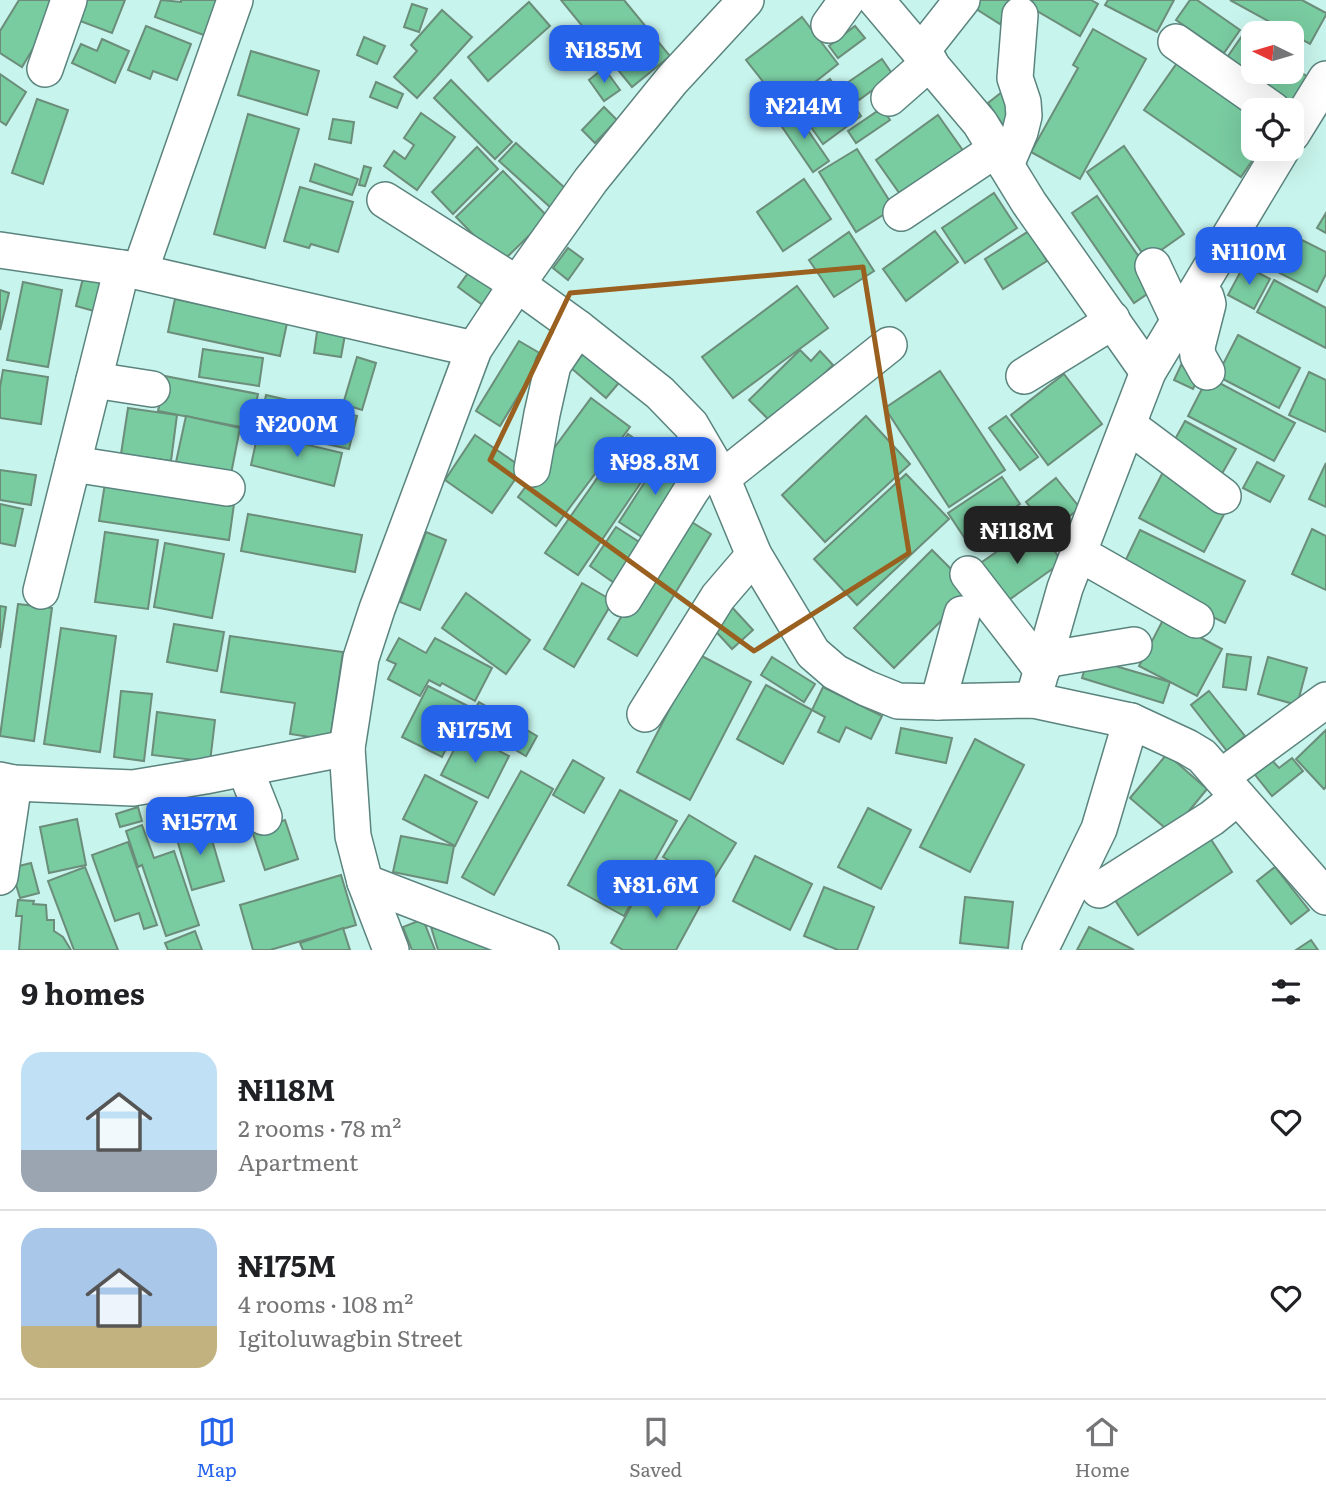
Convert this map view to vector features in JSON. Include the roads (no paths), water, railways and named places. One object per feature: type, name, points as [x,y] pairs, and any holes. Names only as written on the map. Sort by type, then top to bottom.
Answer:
[{"type":"street","points":[[45,69],[69,0]]},
{"type":"street","points":[[41,591],[94,380],[131,270],[234,0]]},
{"type":"street","points":[[391,950],[365,882],[354,836],[347,748],[361,658],[474,349],[591,180],[672,80],[746,0]]},
{"type":"street","points":[[876,0],[980,123],[1029,203],[1149,372]]},
{"type":"street","points":[[890,98],[926,57],[962,0]]},
{"type":"street","points":[[1002,158],[1020,132],[1024,116],[1016,78],[1020,15]]},
{"type":"street","points":[[1176,42],[1247,98]]},
{"type":"street","points":[[1304,107],[1326,79]]},
{"type":"street","points":[[901,213],[985,156],[1002,158]]},
{"type":"street","points":[[1040,677],[1065,588],[1149,372],[1269,161]]},
{"type":"street","points":[[385,200],[517,284],[578,328],[660,393],[691,425],[716,470],[754,555],[813,653],[835,672],[898,701],[938,702],[1040,677],[1134,645]]},
{"type":"street","points":[[0,250],[131,270],[474,349]]},
{"type":"street","points":[[1153,266],[1179,321]]},
{"type":"street","points":[[1197,291],[1206,297],[1208,304],[1198,347],[1198,356],[1207,372]]},
{"type":"street","points":[[1024,376],[1112,319]]},
{"type":"street","points":[[533,469],[553,365],[578,328]]},
{"type":"street","points":[[624,599],[691,491],[889,345]]},
{"type":"street","points":[[94,380],[152,389]]},
{"type":"street","points":[[1128,425],[1223,496]]},
{"type":"street","points":[[73,464],[227,488]]},
{"type":"street","points":[[1079,551],[1196,620]]},
{"type":"street","points":[[645,714],[718,597],[754,555]]},
{"type":"street","points":[[968,574],[1040,677],[1202,756],[1321,882]]},
{"type":"street","points":[[938,702],[962,614]]},
{"type":"street","points":[[1099,890],[1212,818],[1230,788],[1326,700]]},
{"type":"street","points":[[1040,950],[1099,829],[1131,721]]},
{"type":"street","points":[[1,870],[7,781],[133,788],[347,748]]},
{"type":"street","points":[[244,769],[264,817]]},
{"type":"street","points":[[365,882],[541,950]]}]
